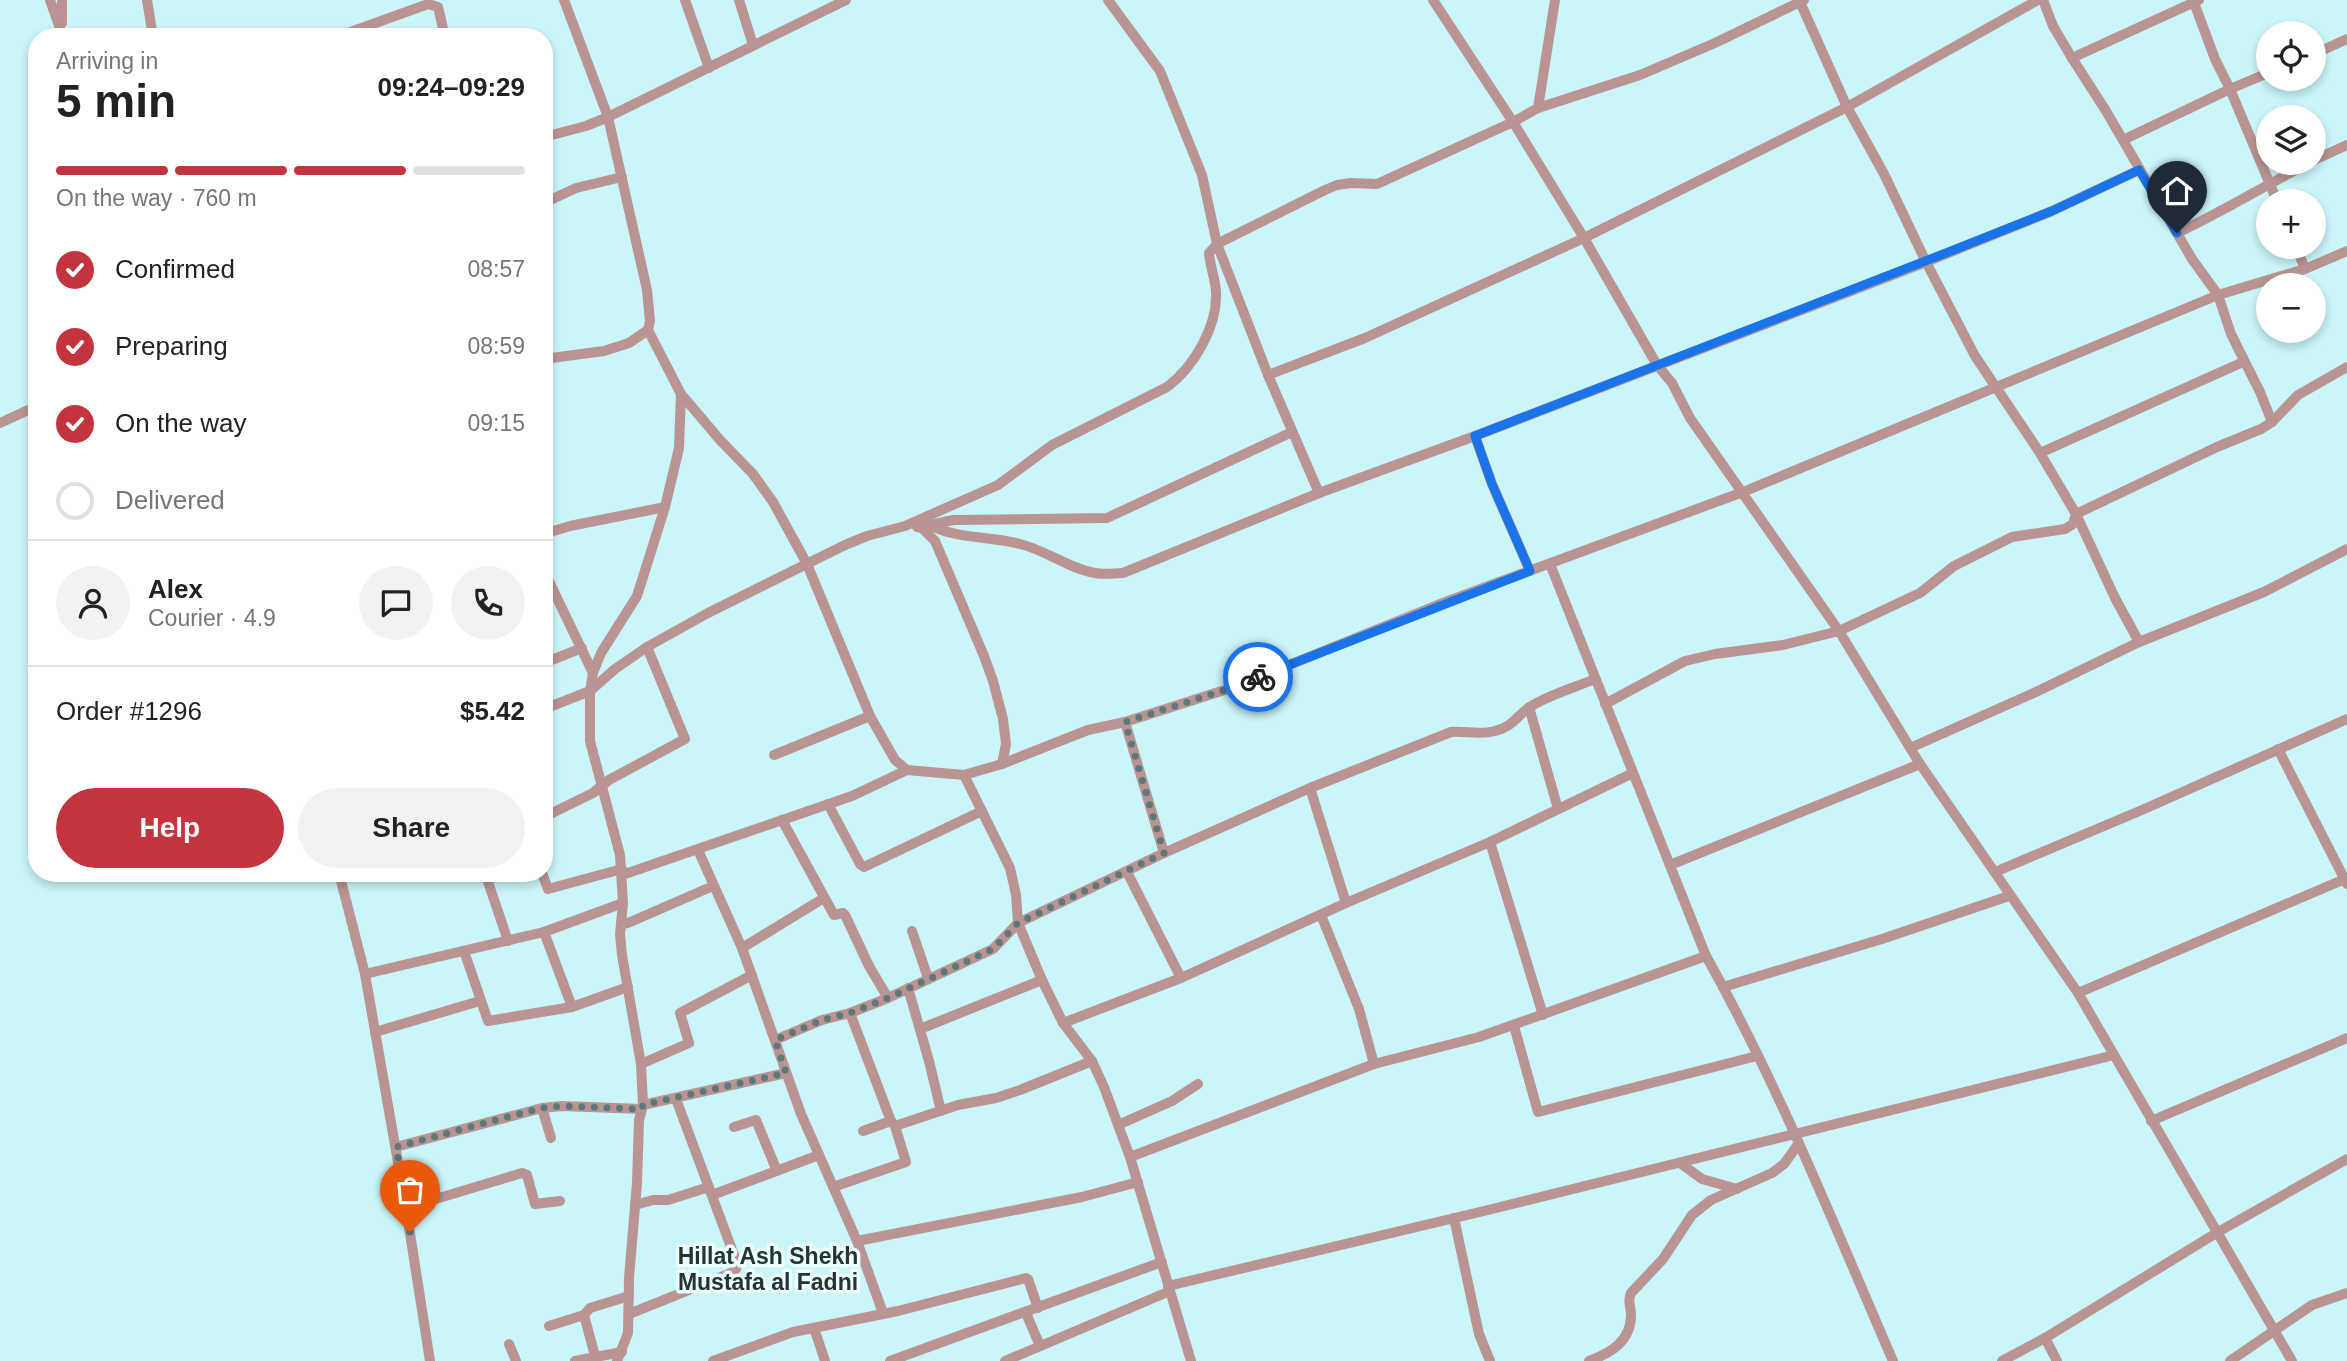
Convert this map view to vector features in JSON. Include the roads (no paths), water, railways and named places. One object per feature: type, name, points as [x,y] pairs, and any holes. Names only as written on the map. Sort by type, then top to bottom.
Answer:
[{"type":"street","points":[[50,0],[60,28]]},
{"type":"street","points":[[62,0],[63,28]]},
{"type":"street","points":[[147,0],[152,28]]},
{"type":"street","points":[[553,358],[617,347],[637,340],[648,330],[650,321],[649,301],[608,117],[564,0]]},
{"type":"street","points":[[685,0],[709,68]]},
{"type":"street","points":[[739,0],[753,45]]},
{"type":"street","points":[[553,135],[586,127],[608,117],[709,68],[828,4],[846,0]]},
{"type":"street","points":[[1108,0],[1160,71],[1202,175],[1217,244],[1319,493]]},
{"type":"street","points":[[1433,0],[1513,122],[1690,418],[1839,631],[1920,764],[2078,993],[2292,1361]]},
{"type":"street","points":[[1538,107],[1555,0]]},
{"type":"street","points":[[1268,374],[1365,338],[1584,238],[1847,107],[2041,0],[2053,26],[2139,170],[2204,278],[2218,295],[2244,362],[2272,422]]},
{"type":"street","points":[[553,705],[590,691],[615,669],[647,647],[708,613],[867,536],[905,526],[998,485],[1052,445],[1167,387],[1181,377],[1209,331],[1216,294],[1209,253],[1217,244],[1337,185],[1377,184],[1513,122],[1538,107],[1640,75],[1802,1],[1847,107],[1884,174],[1975,356],[2040,453],[2076,514],[2115,598],[2139,642]]},
{"type":"street","points":[[2072,58],[2196,1],[2215,59],[2272,189]]},
{"type":"street","points":[[362,28],[428,4],[438,7],[443,28]]},
{"type":"street","points":[[2326,49],[2347,39]]},
{"type":"street","points":[[2123,140],[2256,78]]},
{"type":"street","points":[[2326,155],[2347,145]]},
{"type":"street","points":[[905,526],[999,539],[1024,545],[1096,573],[1123,573],[1319,493],[1475,436],[1926,262],[2052,211],[2139,170]]},
{"type":"street","points":[[2177,233],[2227,209],[2285,175]]},
{"type":"street","points":[[553,199],[576,188],[622,177]]},
{"type":"street","points":[[545,882],[548,889],[622,872],[698,850],[852,796],[907,770],[964,775],[1002,764],[1088,730],[1125,722],[1234,687],[1530,571],[1743,492],[2218,295],[2305,269],[2347,251]]},
{"type":"street","points":[[2301,259],[2305,269]]},
{"type":"street","points":[[648,330],[681,394],[753,474],[774,502],[807,564],[870,716],[886,747],[895,760],[907,770]]},
{"type":"street","points":[[2040,453],[2244,362]]},
{"type":"street","points":[[1605,704],[1685,661],[1783,645],[1839,631],[1920,593],[1954,566],[2012,537],[2065,529],[2073,524],[2076,514],[2261,429],[2272,422],[2298,395],[2346,370]]},
{"type":"street","points":[[575,1361],[595,1356],[619,1356],[628,1333],[629,1278],[642,1107],[641,1064],[622,955],[622,872],[590,741],[590,691],[593,673],[601,653],[637,596],[665,507],[679,448],[681,394]]},
{"type":"street","points":[[0,424],[28,410]]},
{"type":"street","points":[[926,527],[953,520],[1107,518],[1292,432]]},
{"type":"street","points":[[1475,436],[1492,484],[1530,571]]},
{"type":"street","points":[[553,531],[665,507]]},
{"type":"street","points":[[926,527],[935,541],[984,656],[1003,719],[1006,744],[1002,764]]},
{"type":"street","points":[[1910,748],[2036,692],[2139,642],[2264,592],[2347,549]]},
{"type":"street","points":[[1550,564],[1706,956],[1796,1138],[1893,1361]]},
{"type":"street","points":[[553,588],[593,673]]},
{"type":"street","points":[[553,812],[685,739],[647,647]]},
{"type":"street","points":[[553,659],[582,648]]},
{"type":"street","points":[[775,1040],[822,1020],[850,1013],[888,998],[993,949],[1018,923],[1164,853],[1310,788],[1451,732],[1494,732],[1515,722],[1529,707],[1595,679]]},
{"type":"street","points":[[1529,707],[1558,809]]},
{"type":"street","points":[[774,755],[870,716]]},
{"type":"street","points":[[1994,872],[2347,719]]},
{"type":"street","points":[[1125,722],[1164,853]]},
{"type":"street","points":[[2078,993],[2346,881],[2278,749]]},
{"type":"street","points":[[1671,865],[1920,764]]},
{"type":"street","points":[[1063,1023],[1181,978],[1346,903],[1490,842],[1633,773]]},
{"type":"street","points":[[964,775],[1010,869],[1016,895],[1018,923],[1042,980],[1063,1023],[1092,1061],[1118,1125],[1138,1182],[1191,1361]]},
{"type":"street","points":[[1310,788],[1346,903]]},
{"type":"street","points":[[828,804],[864,867],[982,811]]},
{"type":"street","points":[[782,820],[834,915],[845,915],[869,966],[888,998]]},
{"type":"street","points":[[1490,842],[1543,1015]]},
{"type":"street","points":[[698,850],[742,948],[786,1073],[858,1241],[883,1313]]},
{"type":"street","points":[[1127,872],[1181,978]]},
{"type":"street","points":[[341,882],[365,974],[430,1361]]},
{"type":"street","points":[[488,882],[508,941]]},
{"type":"street","points":[[621,924],[713,886]]},
{"type":"street","points":[[1723,987],[1882,939],[2009,896]]},
{"type":"street","points":[[742,948],[824,898]]},
{"type":"street","points":[[365,974],[544,932],[623,903]]},
{"type":"street","points":[[1321,915],[1359,1009],[1374,1064]]},
{"type":"street","points":[[912,931],[928,978]]},
{"type":"street","points":[[544,932],[572,1007]]},
{"type":"street","points":[[464,951],[488,1021],[572,1007],[628,987]]},
{"type":"street","points":[[1130,1157],[1374,1064],[1514,1026],[1706,956]]},
{"type":"street","points":[[641,1064],[689,1043],[680,1013],[752,975]]},
{"type":"street","points":[[920,1029],[1042,980]]},
{"type":"street","points":[[908,988],[941,1111]]},
{"type":"street","points":[[375,1032],[480,1001]]},
{"type":"street","points":[[833,1186],[906,1163],[850,1013]]},
{"type":"street","points":[[1514,1026],[1538,1112],[1757,1056]]},
{"type":"street","points":[[2151,1121],[2347,1038]]},
{"type":"street","points":[[1006,1361],[1169,1289],[1680,1163],[1796,1138],[2114,1055]]},
{"type":"street","points":[[863,1131],[1020,1090],[1092,1061]]},
{"type":"street","points":[[396,1147],[541,1108],[642,1107],[786,1073]]},
{"type":"street","points":[[1118,1125],[1172,1101],[1198,1084]]},
{"type":"street","points":[[629,1314],[736,1269],[737,1263],[676,1099]]},
{"type":"street","points":[[541,1108],[551,1138]]},
{"type":"street","points":[[734,1127],[756,1120],[777,1171]]},
{"type":"street","points":[[1589,1361],[1610,1357],[1627,1336],[1631,1315],[1628,1298],[1663,1259],[1692,1215],[1711,1200],[1772,1173],[1784,1164],[1796,1138]]},
{"type":"street","points":[[635,1205],[711,1191],[819,1155]]},
{"type":"street","points":[[2002,1361],[2347,1159]]},
{"type":"street","points":[[1680,1163],[1702,1180],[1737,1190]]},
{"type":"street","points":[[406,1208],[522,1173],[527,1175],[535,1204],[560,1201]]},
{"type":"street","points":[[858,1241],[1082,1197],[1138,1182]]},
{"type":"street","points":[[1454,1218],[1479,1334],[1490,1361]]},
{"type":"street","points":[[890,1361],[1162,1262]]},
{"type":"street","points":[[713,1361],[793,1332],[898,1311],[1026,1278],[1038,1308]]},
{"type":"street","points":[[2230,1361],[2312,1305],[2347,1293]]},
{"type":"street","points":[[550,1326],[584,1315],[590,1308],[629,1296]]},
{"type":"street","points":[[1026,1313],[1040,1346]]},
{"type":"street","points":[[584,1315],[595,1356]]},
{"type":"street","points":[[814,1328],[825,1361]]},
{"type":"street","points":[[2045,1338],[2057,1361]]},
{"type":"street","points":[[509,1344],[516,1361]]},
{"type":"district","name":"Hillat Ash Shekh Mustafa al Fadni","points":[[768,1269]]}]
